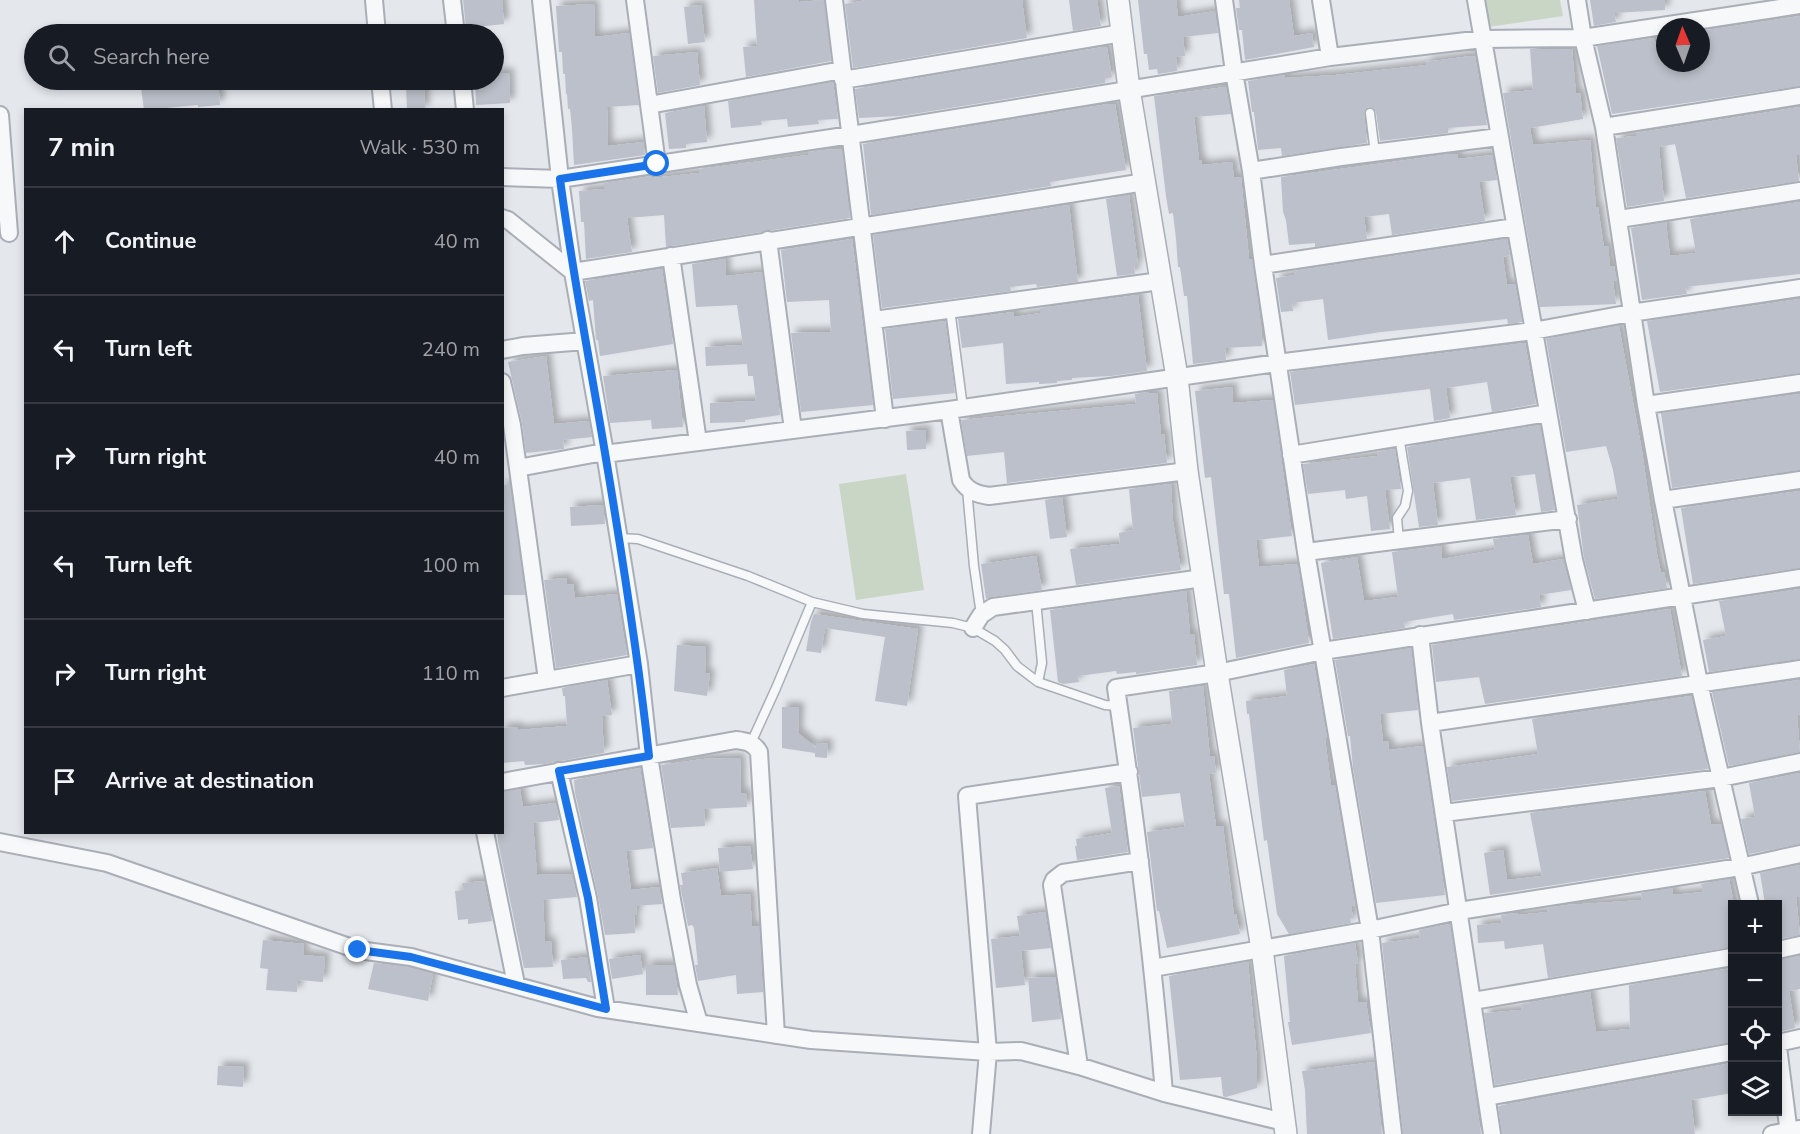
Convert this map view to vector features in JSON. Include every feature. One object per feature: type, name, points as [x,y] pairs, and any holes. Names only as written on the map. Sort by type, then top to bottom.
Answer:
[{"type":"street","points":[[374,0],[376,24]]},
{"type":"street","points":[[452,0],[455,24]]},
{"type":"street","points":[[541,0],[560,179],[573,272],[639,664],[649,756],[672,900],[688,985],[699,1023]]},
{"type":"street","points":[[635,0],[657,164]]},
{"type":"street","points":[[834,0],[885,419]]},
{"type":"street","points":[[0,842],[107,863],[358,950],[411,957],[606,1009],[811,1040],[988,1052],[1021,1051],[1079,1066],[1164,1094],[1285,1128],[1262,948],[1186,471],[1177,377],[1129,89],[1118,0]]},
{"type":"street","points":[[1224,0],[1306,552],[1370,930],[1393,1134]]},
{"type":"street","points":[[1321,0],[1330,57]]},
{"type":"street","points":[[1476,0],[1533,331],[1575,560],[1587,611]]},
{"type":"street","points":[[1577,0],[1583,38],[1604,127],[1631,313],[1663,500],[1700,683],[1748,900]]},
{"type":"street","points":[[504,177],[560,179],[851,135],[1330,57],[1483,39],[1583,38],[1800,5]]},
{"type":"street","points":[[649,105],[1122,33]]},
{"type":"street","points":[[381,90],[383,108]]},
{"type":"street","points":[[463,90],[465,108]]},
{"type":"street","points":[[1604,127],[1800,96]]},
{"type":"street","points":[[0,115],[9,232]]},
{"type":"street","points":[[1251,171],[1499,137]]},
{"type":"street","points":[[504,219],[508,220],[573,272],[1145,182]]},
{"type":"street","points":[[1619,219],[1800,191]]},
{"type":"street","points":[[1263,265],[1515,227]]},
{"type":"street","points":[[768,240],[793,430]]},
{"type":"street","points":[[671,256],[698,441]]},
{"type":"street","points":[[874,320],[1160,281]]},
{"type":"street","points":[[518,468],[605,453],[885,419],[1277,363],[1533,331],[1631,313],[1800,288]]},
{"type":"street","points":[[504,350],[585,340]]},
{"type":"street","points":[[1646,405],[1800,383]]},
{"type":"street","points":[[504,391],[512,425],[547,680]]},
{"type":"street","points":[[956,409],[961,480],[967,489],[978,494],[989,496],[1186,471]]},
{"type":"street","points":[[1291,455],[1548,413]]},
{"type":"street","points":[[1663,500],[1800,480]]},
{"type":"street","points":[[1306,552],[1569,519]]},
{"type":"street","points":[[977,622],[993,607],[1203,578]]},
{"type":"street","points":[[1164,1094],[1154,968],[1130,772],[1116,688],[1217,673],[1323,651],[1420,635],[1800,578]]},
{"type":"street","points":[[1420,635],[1430,723],[1492,1134]]},
{"type":"street","points":[[504,688],[639,664]]},
{"type":"street","points":[[1430,723],[1656,692],[1700,683],[1800,669]]},
{"type":"street","points":[[504,782],[736,740],[751,743],[759,752],[776,1035]]},
{"type":"street","points":[[1444,813],[1721,778],[1800,762]]},
{"type":"street","points":[[559,771],[588,898],[606,1009]]},
{"type":"street","points":[[981,1134],[988,1052],[966,796],[1130,772]]},
{"type":"street","points":[[485,834],[516,984]]},
{"type":"street","points":[[1154,968],[1370,930],[1459,911],[1740,867],[1800,854]]},
{"type":"street","points":[[1079,1066],[1052,885],[1054,880],[1063,873],[1140,861]]},
{"type":"street","points":[[1782,949],[1800,945]]},
{"type":"street","points":[[1473,1001],[1728,958]]},
{"type":"street","points":[[1782,1044],[1800,1038]]},
{"type":"street","points":[[1487,1097],[1728,1053]]},
{"type":"street","points":[[1772,1134],[1793,1131],[1781,1062]]},
{"type":"lane","points":[[1370,113],[1375,153]]},
{"type":"lane","points":[[950,309],[956,409]]},
{"type":"lane","points":[[1399,436],[1408,491],[1405,506],[1397,518],[1399,541]]},
{"type":"lane","points":[[967,489],[977,622],[1005,650],[1017,666],[1038,682],[1106,705],[1119,706]]},
{"type":"lane","points":[[619,538],[638,539],[748,576],[812,602],[863,614],[953,623],[977,622]]},
{"type":"lane","points":[[1036,601],[1042,663],[1038,682]]},
{"type":"lane","points":[[751,743],[812,602]]},
{"type":"green space","points":[[1484,0],[1560,0],[1563,16],[1488,27]]},
{"type":"green space","points":[[906,474],[924,590],[856,600],[839,484]]},
{"type":"building","points":[[463,0],[502,0],[504,24],[466,24]]},
{"type":"building","points":[[754,0],[799,0],[799,2],[824,0],[831,61],[746,77],[743,47],[757,46]]},
{"type":"building","points":[[867,0],[1022,0],[1027,38],[853,68],[845,4]]},
{"type":"building","points":[[1069,0],[1097,0],[1101,26],[1073,31]]},
{"type":"building","points":[[1138,0],[1176,0],[1178,17],[1215,11],[1218,33],[1183,37],[1185,56],[1176,57],[1177,71],[1158,74],[1157,69],[1149,70],[1147,54],[1144,54]]},
{"type":"building","points":[[1239,0],[1289,0],[1294,36],[1312,33],[1314,47],[1245,60],[1242,30],[1239,30],[1236,8],[1240,8]]},
{"type":"building","points":[[1590,0],[1665,0],[1665,10],[1614,13],[1616,22],[1594,26]]},
{"type":"building","points":[[594,4],[595,37],[629,33],[639,105],[607,107],[608,146],[643,142],[645,155],[574,165],[570,109],[568,109],[565,74],[563,74],[562,52],[559,52],[556,6]]},
{"type":"building","points":[[701,5],[705,42],[688,44],[684,7]]},
{"type":"building","points":[[1800,16],[1800,86],[1612,114],[1597,46],[1655,38],[1656,72],[1710,72],[1710,30]]},
{"type":"building","points":[[1107,48],[1112,77],[1105,79],[1105,83],[901,116],[859,118],[855,89]]},
{"type":"building","points":[[1530,49],[1572,49],[1576,94],[1580,93],[1583,119],[1530,128],[1533,145],[1590,140],[1596,207],[1598,207],[1604,247],[1608,246],[1610,266],[1614,266],[1617,281],[1613,281],[1616,304],[1540,307],[1503,93],[1533,90]]},
{"type":"building","points":[[697,52],[700,85],[658,93],[653,56]]},
{"type":"building","points":[[1475,56],[1487,125],[1448,128],[1448,133],[1380,141],[1376,112],[1370,107],[1366,108],[1364,113],[1367,143],[1282,156],[1281,148],[1258,150],[1248,81],[1285,75],[1285,78],[1336,75],[1427,65],[1426,62]]},
{"type":"building","points":[[504,73],[509,73],[510,103],[476,105],[475,90],[504,90]]},
{"type":"building","points":[[833,82],[838,119],[818,120],[819,124],[788,127],[787,119],[761,121],[762,125],[731,128],[728,101]]},
{"type":"building","points":[[1226,87],[1231,114],[1194,117],[1199,160],[1202,165],[1232,162],[1234,178],[1241,177],[1249,259],[1252,259],[1262,346],[1225,348],[1226,360],[1193,364],[1187,296],[1184,296],[1180,267],[1178,267],[1173,213],[1169,214],[1166,196],[1154,96]]},
{"type":"building","points":[[141,90],[219,90],[220,105],[144,108]]},
{"type":"building","points":[[406,90],[424,90],[425,108],[407,108]]},
{"type":"building","points":[[1115,104],[1126,170],[1050,182],[1051,186],[871,215],[863,144]]},
{"type":"building","points":[[704,106],[707,142],[686,144],[686,148],[669,149],[665,113]]},
{"type":"building","points":[[1800,107],[1800,155],[1796,155],[1799,181],[1686,198],[1675,144],[1659,147],[1664,201],[1627,207],[1616,138]]},
{"type":"building","points":[[842,149],[850,218],[666,247],[664,215],[627,218],[632,252],[586,259],[579,191],[604,189],[604,183],[652,176],[652,178],[699,173],[699,169]]},
{"type":"building","points":[[1458,154],[1458,159],[1492,155],[1497,180],[1479,182],[1485,221],[1392,235],[1389,214],[1364,217],[1367,239],[1315,247],[1315,243],[1289,245],[1283,212],[1281,177]]},
{"type":"building","points":[[1129,195],[1138,265],[1134,265],[1135,274],[1117,276],[1106,199]]},
{"type":"building","points":[[1800,202],[1800,274],[1685,287],[1687,294],[1642,300],[1631,228],[1666,222],[1670,256],[1696,253],[1690,219]]},
{"type":"building","points":[[1069,205],[1078,282],[1037,287],[1036,284],[1010,287],[1011,291],[882,308],[873,235]]},
{"type":"building","points":[[852,239],[873,405],[801,412],[791,333],[831,332],[829,300],[787,302],[781,250]]},
{"type":"building","points":[[1507,239],[1510,255],[1503,257],[1507,285],[1515,284],[1522,322],[1508,324],[1507,319],[1328,340],[1323,299],[1292,303],[1293,311],[1281,312],[1276,278],[1295,275],[1294,271]]},
{"type":"building","points":[[725,259],[726,276],[762,272],[780,415],[745,420],[745,422],[710,423],[710,403],[756,401],[753,376],[748,376],[747,364],[706,366],[705,347],[743,345],[737,305],[696,307],[692,264]]},
{"type":"building","points":[[662,269],[673,344],[600,356],[598,340],[596,340],[593,300],[589,301],[585,281]]},
{"type":"building","points":[[1138,295],[1147,371],[1072,378],[1072,380],[1057,381],[1057,383],[1006,384],[1003,343],[962,348],[958,319],[1014,312],[1014,317],[1040,313],[1040,308]]},
{"type":"building","points":[[1800,299],[1800,373],[1660,392],[1647,321]]},
{"type":"building","points":[[945,321],[955,393],[893,399],[885,329]]},
{"type":"building","points":[[1619,326],[1642,451],[1657,554],[1667,588],[1595,599],[1584,558],[1577,505],[1618,499],[1613,470],[1606,446],[1566,452],[1546,339]]},
{"type":"building","points":[[1525,343],[1536,404],[1492,412],[1487,382],[1446,388],[1450,418],[1434,421],[1430,389],[1295,405],[1290,372]]},
{"type":"building","points":[[546,356],[554,424],[589,421],[592,437],[563,440],[564,449],[526,453],[522,423],[508,362]]},
{"type":"building","points":[[677,370],[683,427],[652,429],[651,420],[610,423],[603,376]]},
{"type":"building","points":[[1232,387],[1233,403],[1273,400],[1292,536],[1256,540],[1259,567],[1296,564],[1298,566],[1309,643],[1236,658],[1229,594],[1224,594],[1211,477],[1205,478],[1195,391]]},
{"type":"building","points":[[1149,392],[1149,394],[1157,393],[1161,434],[1164,434],[1167,463],[1007,483],[1004,452],[967,456],[961,420],[1136,404],[1135,394]]},
{"type":"building","points":[[1800,394],[1800,470],[1672,488],[1661,413]]},
{"type":"building","points":[[1540,425],[1555,510],[1541,512],[1535,474],[1510,477],[1516,515],[1476,520],[1470,478],[1433,483],[1438,525],[1419,527],[1407,447]]},
{"type":"building","points":[[926,430],[926,449],[907,450],[906,431]]},
{"type":"building","points":[[1395,449],[1401,489],[1385,490],[1390,529],[1371,531],[1367,496],[1346,499],[1345,490],[1308,494],[1303,464],[1378,456],[1377,452]]},
{"type":"building","points":[[510,484],[525,595],[504,595],[504,485]]},
{"type":"building","points":[[1171,484],[1173,521],[1181,570],[1076,585],[1070,549],[1120,544],[1119,533],[1133,530],[1129,489]]},
{"type":"building","points":[[1800,491],[1800,568],[1693,584],[1681,508]]},
{"type":"building","points":[[1062,497],[1067,537],[1050,539],[1045,500]]},
{"type":"building","points":[[603,505],[605,524],[571,526],[570,507]]},
{"type":"building","points":[[1528,535],[1533,564],[1563,559],[1571,590],[1539,595],[1541,607],[1454,620],[1453,614],[1404,622],[1405,628],[1333,639],[1321,563],[1357,557],[1364,601],[1398,597],[1392,552],[1441,546],[1442,559],[1495,550],[1493,539]]},
{"type":"building","points":[[1036,556],[1042,590],[986,599],[981,564]]},
{"type":"building","points":[[567,578],[567,585],[573,584],[575,598],[617,594],[627,655],[556,668],[544,580]]},
{"type":"building","points":[[1800,589],[1800,659],[1709,672],[1703,640],[1726,636],[1719,601]]},
{"type":"building","points":[[1186,591],[1190,634],[1194,634],[1197,665],[1136,674],[1136,672],[1117,674],[1116,671],[1078,676],[1079,682],[1063,684],[1058,682],[1050,610]]},
{"type":"building","points":[[1670,609],[1682,676],[1485,704],[1479,677],[1436,682],[1432,645]]},
{"type":"building","points":[[814,614],[918,629],[907,706],[875,701],[885,637],[825,628],[821,653],[806,651]]},
{"type":"building","points":[[677,645],[706,647],[705,673],[710,674],[707,696],[674,691]]},
{"type":"building","points":[[1411,648],[1418,710],[1380,714],[1383,742],[1388,741],[1389,750],[1423,746],[1445,895],[1376,903],[1353,768],[1350,736],[1348,736],[1335,660]]},
{"type":"building","points":[[1314,664],[1327,738],[1325,738],[1331,786],[1335,785],[1355,905],[1351,906],[1353,918],[1350,918],[1351,923],[1289,934],[1277,914],[1267,840],[1264,841],[1246,701],[1287,696],[1284,670]]},
{"type":"building","points":[[607,680],[612,715],[602,716],[604,753],[545,764],[525,765],[524,761],[504,763],[504,728],[518,727],[518,730],[567,726],[565,696],[563,696],[562,688]]},
{"type":"building","points":[[1800,680],[1800,714],[1797,715],[1800,752],[1729,766],[1712,692]]},
{"type":"building","points":[[1203,686],[1210,757],[1214,756],[1216,773],[1209,774],[1216,826],[1223,826],[1234,915],[1236,914],[1240,934],[1167,948],[1159,911],[1157,911],[1147,832],[1185,827],[1180,793],[1142,797],[1133,728],[1170,724],[1172,722],[1169,691]]},
{"type":"building","points":[[1691,696],[1708,769],[1452,801],[1447,767],[1538,754],[1532,719]]},
{"type":"building","points":[[782,707],[799,707],[798,733],[816,748],[816,743],[828,744],[827,758],[815,757],[815,753],[782,748]]},
{"type":"building","points":[[740,758],[741,793],[746,793],[747,807],[704,809],[705,826],[671,828],[661,765],[703,759]]},
{"type":"building","points":[[640,768],[653,848],[626,851],[631,890],[659,887],[662,904],[636,906],[635,933],[605,935],[574,780]]},
{"type":"building","points":[[1800,773],[1800,844],[1749,854],[1741,819],[1755,817],[1749,783]]},
{"type":"building","points":[[1119,786],[1128,852],[1077,860],[1076,839],[1112,833],[1105,788]]},
{"type":"building","points":[[520,789],[523,807],[556,803],[559,820],[533,823],[537,875],[572,874],[577,897],[543,900],[545,942],[551,941],[553,967],[524,968],[498,842],[497,834],[504,834],[504,792]]},
{"type":"building","points":[[1705,791],[1711,825],[1721,824],[1729,858],[1490,895],[1484,853],[1503,850],[1507,880],[1542,876],[1530,813]]},
{"type":"building","points":[[750,846],[753,869],[720,872],[718,848]]},
{"type":"building","points":[[1800,865],[1800,897],[1796,897],[1800,935],[1782,938],[1782,900],[1764,900],[1760,873]]},
{"type":"building","points":[[717,868],[721,896],[750,894],[752,927],[759,926],[763,992],[737,994],[736,975],[698,981],[694,928],[692,925],[688,926],[680,885],[683,885],[681,873]]},
{"type":"building","points":[[1729,879],[1733,900],[1728,900],[1728,948],[1548,978],[1543,944],[1505,949],[1504,941],[1478,943],[1477,925],[1502,923],[1501,915],[1548,912],[1547,908],[1567,905],[1642,900],[1641,893],[1672,888],[1673,895],[1703,892],[1701,884]]},
{"type":"building","points":[[484,881],[492,921],[468,924],[468,919],[458,920],[455,891],[463,890],[462,883]]},
{"type":"building","points":[[1045,912],[1051,948],[1021,951],[1025,985],[996,988],[991,939],[1020,936],[1017,916]]},
{"type":"building","points":[[1450,924],[1481,1134],[1403,1134],[1382,943],[1420,938],[1419,930]]},
{"type":"building","points":[[263,940],[304,944],[303,955],[325,957],[323,982],[298,980],[297,992],[266,990],[268,969],[260,968]]},
{"type":"building","points":[[1355,943],[1358,963],[1355,964],[1358,1003],[1366,1002],[1371,1033],[1292,1045],[1288,1022],[1290,1022],[1284,956]]},
{"type":"building","points":[[640,955],[643,974],[612,979],[609,959]]},
{"type":"building","points":[[1800,956],[1800,989],[1789,991],[1795,1028],[1782,1031],[1782,1008],[1782,959]]},
{"type":"building","points":[[587,957],[591,982],[588,982],[586,978],[563,979],[561,960]]},
{"type":"building","points":[[1248,962],[1257,1061],[1257,1088],[1226,1097],[1223,1096],[1221,1077],[1180,1080],[1169,976]]},
{"type":"building","points":[[374,963],[409,967],[433,974],[428,1001],[368,989]]},
{"type":"building","points":[[646,965],[674,965],[678,995],[646,995]]},
{"type":"building","points":[[1728,969],[1728,1043],[1495,1085],[1484,1013],[1522,1010],[1521,1004],[1590,992],[1596,1032],[1630,1029],[1629,985]]},
{"type":"building","points":[[1055,977],[1061,1019],[1032,1022],[1028,978]]},
{"type":"building","points":[[1374,1062],[1382,1134],[1307,1134],[1302,1071]]},
{"type":"building","points":[[1728,1064],[1728,1094],[1691,1100],[1695,1134],[1502,1134],[1498,1106]]},
{"type":"building","points":[[218,1066],[244,1067],[243,1087],[217,1085]]},
{"type":"route","points":[[358,950],[411,957],[606,1009],[588,898],[559,771],[649,756],[639,664],[573,272],[560,179],[657,164]]}]
